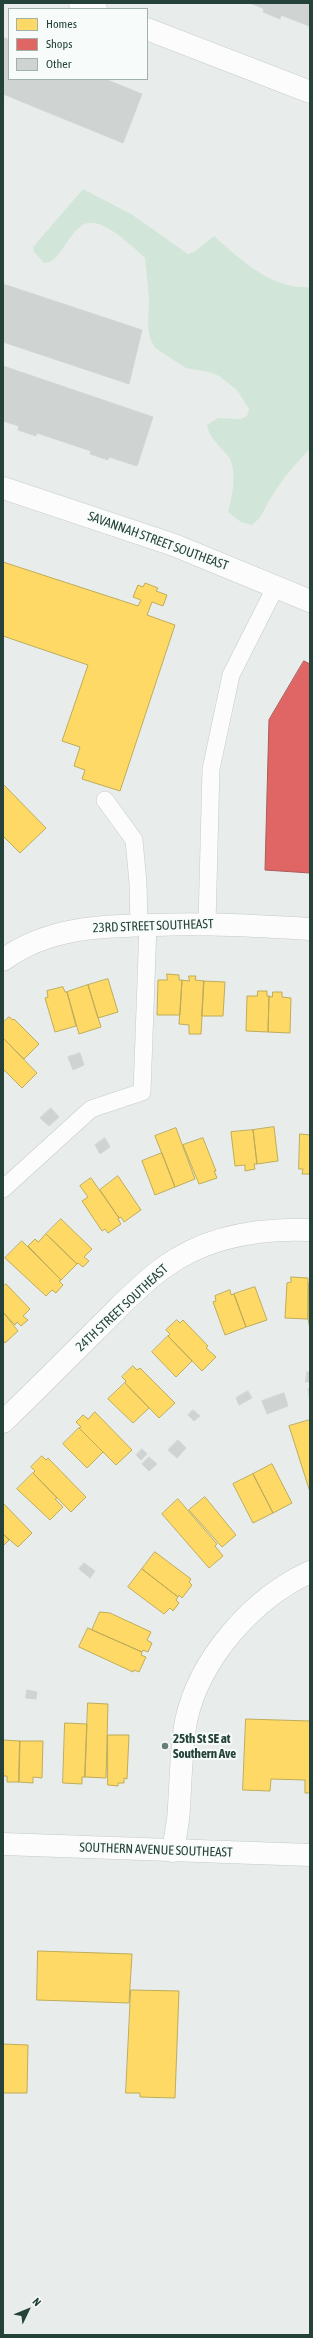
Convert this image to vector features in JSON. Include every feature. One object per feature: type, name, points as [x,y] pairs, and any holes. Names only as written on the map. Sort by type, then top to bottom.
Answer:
[{"type":"street","points":[[80,3],[93,8]]},
{"type":"street","points":[[148,29],[310,92]]},
{"type":"street","name":"SAVANNAH STREET SOUTHEAST","points":[[3,488],[174,545],[310,601]]},
{"type":"street","name":"23RD STREET SOUTHEAST","points":[[3,960],[29,944],[65,932],[93,927],[207,923],[310,929]]},
{"type":"street","name":"24TH STREET SOUTHEAST","points":[[3,1422],[136,1291],[164,1267],[208,1244],[242,1234],[266,1230],[310,1230]]},
{"type":"street","points":[[173,1851],[179,1808],[186,1721],[197,1689],[217,1653],[247,1615],[270,1595],[310,1572]]},
{"type":"street","name":"SOUTHERN AVENUE SOUTHEAST","points":[[3,1844],[310,1855]]},
{"type":"lane","points":[[207,923],[212,761],[231,675],[276,586]]},
{"type":"lane","points":[[3,1189],[91,1109],[142,1092],[143,925],[134,840],[105,800]]},
{"type":"green space","points":[[83,189],[131,214],[188,254],[194,252],[214,236],[246,263],[270,278],[283,284],[296,287],[310,287],[310,449],[287,474],[260,517],[252,525],[241,522],[228,512],[233,486],[232,465],[230,459],[210,435],[207,425],[218,418],[240,419],[247,416],[249,409],[237,390],[219,376],[209,372],[186,368],[155,348],[150,338],[148,327],[149,298],[145,258],[116,233],[98,224],[90,223],[83,225],[77,230],[52,261],[44,263],[34,252],[33,247]]},
{"type":"building: Homes","points":[[3,562],[138,606],[141,600],[133,597],[138,585],[143,587],[145,583],[158,588],[156,591],[167,595],[163,606],[152,602],[147,615],[175,625],[120,791],[82,779],[85,770],[74,766],[80,747],[62,741],[88,665],[3,636]]},
{"type":"building: Homes","points":[[3,784],[46,828],[20,853],[3,836]]},
{"type":"building: Homes","points":[[167,974],[179,975],[179,980],[182,980],[180,1015],[157,1015],[158,980],[167,980]]},
{"type":"building: Homes","points":[[189,976],[196,976],[195,980],[204,981],[201,1034],[189,1034],[189,1025],[179,1024],[182,980],[189,981]]},
{"type":"building: Homes","points":[[108,979],[118,1012],[98,1018],[88,985]]},
{"type":"building: Homes","points":[[204,981],[225,982],[223,1016],[202,1016]]},
{"type":"building: Homes","points":[[88,985],[101,1027],[79,1034],[67,992]]},
{"type":"building: Homes","points":[[63,987],[65,992],[67,992],[76,1026],[55,1032],[45,998],[48,997],[47,991]]},
{"type":"building: Homes","points":[[258,991],[267,991],[267,996],[269,996],[268,1032],[246,1031],[247,996],[257,996]]},
{"type":"building: Homes","points":[[273,992],[282,992],[282,997],[291,998],[290,1033],[268,1032],[269,996],[272,997]]},
{"type":"building: Homes","points":[[9,1017],[13,1020],[14,1019],[39,1044],[24,1059],[3,1038],[3,1023]]},
{"type":"building: Homes","points":[[3,1038],[37,1073],[22,1088],[3,1069]]},
{"type":"building: Homes","points":[[274,1127],[278,1161],[257,1164],[253,1130]]},
{"type":"building: Homes","points":[[176,1128],[195,1179],[175,1187],[155,1136]]},
{"type":"building: Homes","points":[[253,1130],[257,1164],[254,1164],[255,1169],[245,1171],[245,1165],[235,1166],[231,1132]]},
{"type":"building: Homes","points":[[300,1134],[310,1135],[310,1174],[302,1174],[303,1169],[299,1169]]},
{"type":"building: Homes","points":[[203,1138],[216,1171],[214,1171],[217,1178],[199,1184],[183,1145]]},
{"type":"building: Homes","points":[[162,1153],[175,1187],[155,1195],[142,1161]]},
{"type":"building: Homes","points":[[118,1176],[141,1210],[124,1222],[121,1217],[119,1218],[100,1190]]},
{"type":"building: Homes","points":[[91,1178],[119,1218],[118,1219],[121,1224],[108,1233],[105,1229],[102,1231],[82,1201],[88,1197],[80,1186]]},
{"type":"building: Homes","points":[[61,1219],[92,1249],[84,1257],[89,1261],[83,1267],[78,1263],[77,1264],[46,1234]]},
{"type":"building: Homes","points":[[46,1234],[77,1264],[61,1280],[28,1246],[35,1239],[38,1242]]},
{"type":"building: Homes","points":[[22,1241],[61,1280],[59,1281],[63,1285],[56,1293],[52,1290],[46,1296],[5,1258]]},
{"type":"building: Homes","points":[[291,1277],[308,1278],[308,1319],[285,1318],[287,1283],[291,1282]]},
{"type":"building: Homes","points":[[310,1283],[310,1329],[308,1319]]},
{"type":"building: Homes","points":[[6,1284],[30,1309],[23,1316],[28,1320],[21,1326],[17,1322],[15,1325],[3,1312],[3,1287]]},
{"type":"building: Homes","points":[[255,1287],[267,1320],[246,1327],[234,1294]]},
{"type":"building: Homes","points":[[230,1290],[231,1295],[234,1294],[246,1327],[225,1335],[213,1302],[216,1301],[215,1296]]},
{"type":"building: Homes","points":[[3,1312],[18,1331],[5,1343],[3,1340]]},
{"type":"building: Homes","points":[[177,1320],[180,1323],[183,1320],[208,1346],[206,1348],[216,1357],[202,1371],[168,1336],[170,1334],[166,1330]]},
{"type":"building: Homes","points":[[168,1336],[192,1361],[176,1377],[152,1352]]},
{"type":"building: Homes","points":[[133,1366],[137,1370],[140,1368],[175,1403],[159,1418],[125,1383],[126,1381],[122,1377]]},
{"type":"building: Homes","points":[[125,1383],[149,1408],[133,1423],[108,1399]]},
{"type":"building: Homes","points":[[95,1412],[132,1450],[116,1465],[79,1428],[81,1427],[76,1422],[83,1415],[88,1419]]},
{"type":"building: Homes","points":[[310,1420],[310,1492],[289,1426]]},
{"type":"building: Homes","points":[[79,1428],[103,1452],[87,1468],[63,1444]]},
{"type":"building: Homes","points":[[42,1456],[46,1460],[48,1458],[86,1497],[71,1512],[33,1473],[35,1471],[31,1467]]},
{"type":"building: Homes","points":[[272,1464],[292,1503],[273,1513],[253,1474]]},
{"type":"building: Homes","points":[[33,1473],[57,1498],[55,1499],[63,1507],[50,1520],[17,1489]]},
{"type":"building: Homes","points":[[253,1474],[273,1513],[253,1523],[233,1484]]},
{"type":"building: Homes","points":[[205,1497],[236,1535],[222,1547],[189,1510]]},
{"type":"building: Homes","points":[[178,1499],[217,1544],[215,1546],[223,1556],[209,1568],[162,1514]]},
{"type":"building: Homes","points":[[3,1503],[32,1533],[18,1547],[3,1534]]},
{"type":"building: Homes","points":[[3,1534],[9,1540],[3,1546]]},
{"type":"building: Homes","points":[[155,1552],[191,1579],[189,1582],[192,1585],[182,1598],[179,1595],[178,1597],[142,1569]]},
{"type":"building: Homes","points":[[142,1569],[178,1597],[176,1600],[179,1603],[173,1611],[170,1608],[164,1614],[128,1587]]},
{"type":"building: Homes","points":[[100,1612],[110,1613],[151,1632],[147,1640],[152,1643],[148,1652],[143,1650],[142,1652],[92,1630]]},
{"type":"building: Homes","points":[[88,1628],[142,1652],[141,1655],[146,1657],[139,1672],[134,1670],[133,1672],[79,1647]]},
{"type":"building: Homes","points":[[88,1703],[108,1704],[106,1778],[85,1777]]},
{"type":"building: Homes","points":[[246,1719],[310,1721],[310,1793],[305,1793],[305,1780],[271,1779],[270,1791],[243,1790]]},
{"type":"building: Homes","points":[[65,1723],[87,1724],[85,1777],[82,1777],[82,1784],[63,1783]]},
{"type":"building: Homes","points":[[108,1735],[129,1735],[127,1779],[124,1778],[124,1783],[118,1783],[118,1786],[108,1785]]},
{"type":"building: Homes","points":[[3,1740],[20,1741],[19,1782],[7,1782],[7,1776],[3,1776]]},
{"type":"building: Homes","points":[[20,1741],[43,1741],[42,1778],[33,1777],[33,1783],[19,1782]]},
{"type":"building: Homes","points":[[38,1951],[132,1954],[129,2003],[37,2000]]},
{"type":"building: Homes","points":[[131,1990],[179,1991],[175,2098],[140,2097],[140,2093],[126,2093]]},
{"type":"building: Homes","points":[[3,2044],[28,2045],[27,2093],[3,2093]]},
{"type":"building: Shops","points":[[304,661],[310,664],[310,873],[265,870],[269,720]]},
{"type":"building: Other","points":[[250,3],[310,3],[309,26],[281,15],[280,19],[263,12],[264,9]]},
{"type":"building: Other","points":[[3,37],[8,40],[8,80],[107,80],[142,94],[123,143],[3,94]]},
{"type":"building: Other","points":[[3,284],[142,330],[129,384],[3,342]]},
{"type":"building: Other","points":[[3,366],[153,417],[137,466],[109,457],[108,460],[90,454],[91,451],[37,433],[36,436],[18,430],[19,426],[3,421]]},
{"type":"building: Other","points":[[80,1053],[84,1065],[73,1070],[68,1057]]},
{"type":"building: Other","points":[[51,1108],[59,1117],[49,1126],[40,1118]]},
{"type":"building: Other","points":[[105,1138],[110,1147],[100,1154],[95,1145]]},
{"type":"building: Other","points":[[307,1372],[310,1372],[310,1382],[306,1382]]},
{"type":"building: Other","points":[[310,1388],[310,1401],[308,1389]]},
{"type":"building: Other","points":[[248,1391],[252,1398],[239,1405],[236,1398]]},
{"type":"building: Other","points":[[284,1393],[288,1406],[267,1414],[262,1401]]},
{"type":"building: Other","points":[[193,1410],[200,1416],[194,1421],[188,1415]]},
{"type":"building: Other","points":[[178,1440],[186,1448],[177,1458],[168,1450]]},
{"type":"building: Other","points":[[142,1449],[147,1454],[141,1460],[136,1455]]},
{"type":"building: Other","points":[[149,1457],[157,1464],[149,1471],[142,1464]]},
{"type":"building: Other","points":[[84,1563],[95,1571],[90,1578],[79,1569]]},
{"type":"building: Other","points":[[27,1690],[37,1692],[36,1699],[26,1698]]},
{"type":"place","name":"25th St SE at Southern Ave","points":[[165,1746]]}]
